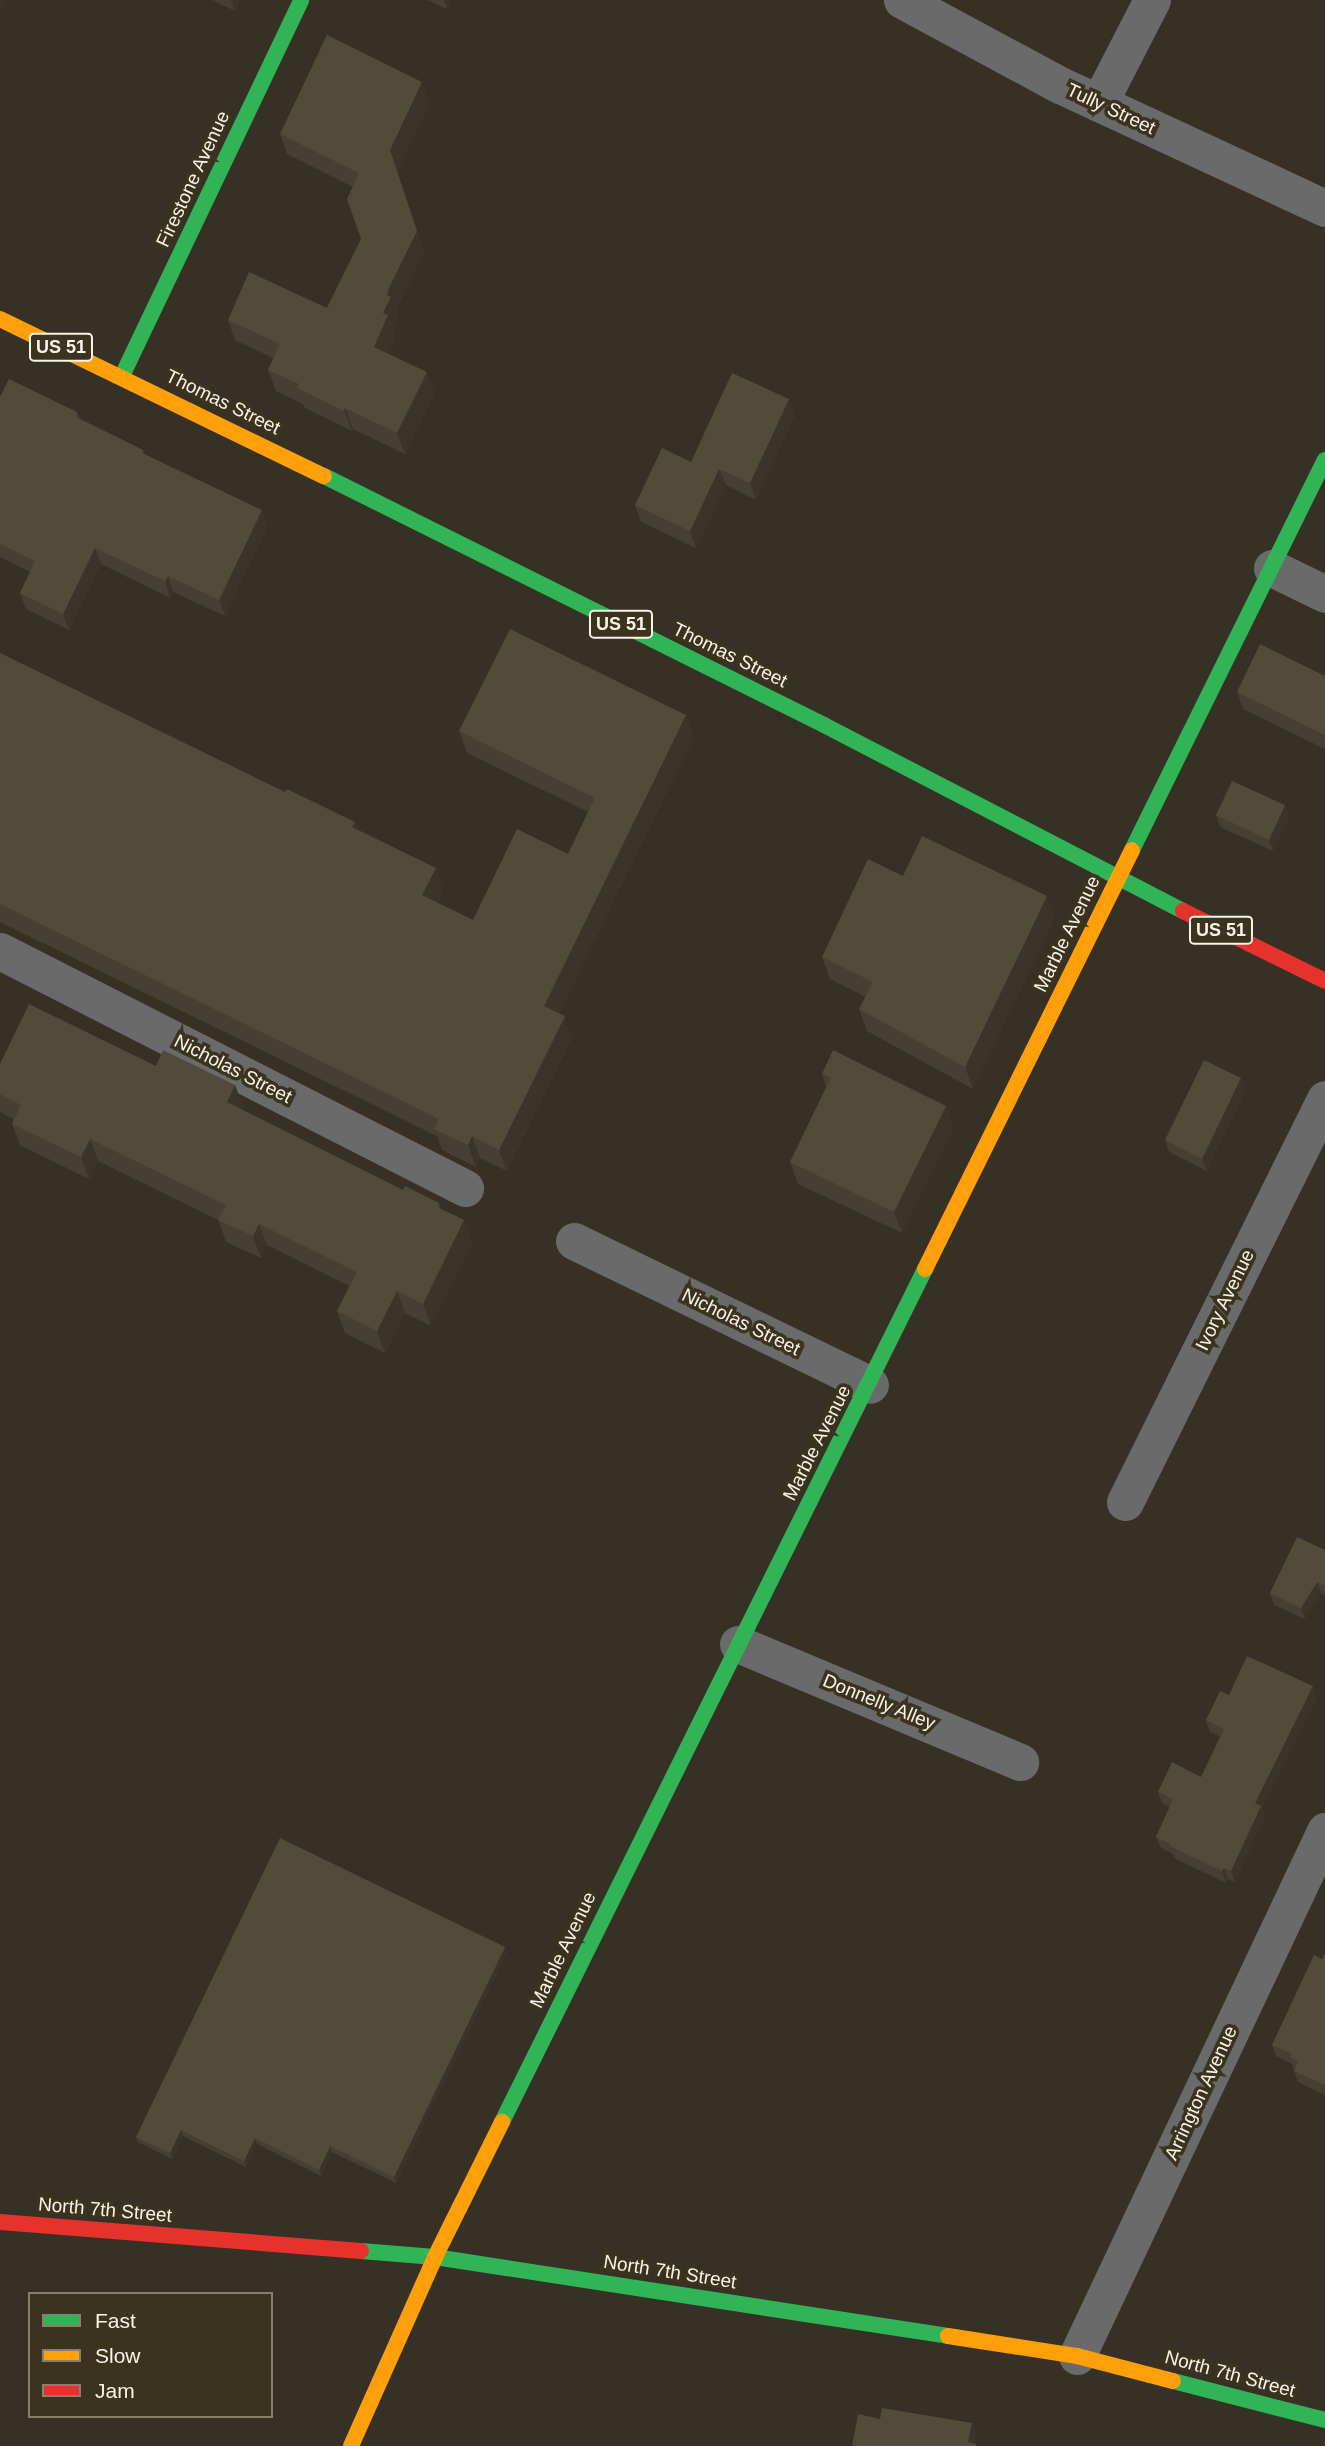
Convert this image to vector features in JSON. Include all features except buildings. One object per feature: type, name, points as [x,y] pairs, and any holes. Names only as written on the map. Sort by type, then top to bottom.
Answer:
[{"type":"street","name":"Firestone Avenue","points":[[122,376],[301,0]]},
{"type":"street","name":"Tully Street","points":[[902,0],[1060,85],[1325,208]]},
{"type":"street","points":[[1099,103],[1152,0]]},
{"type":"street","name":"Thomas Street","points":[[0,318],[824,725],[1117,879],[1325,981]]},
{"type":"street","name":"Marble Avenue","points":[[351,2446],[435,2257],[738,1644],[870,1385],[1325,460]]},
{"type":"street","points":[[1272,568],[1325,594]]},
{"type":"street","name":"Nicholas Street","points":[[0,951],[465,1188]]},
{"type":"street","name":"Ivory Avenue","points":[[1125,1502],[1325,1098]]},
{"type":"street","name":"Nicholas Street","points":[[574,1241],[870,1385]]},
{"type":"street","name":"Donnelly Alley","points":[[738,1644],[1020,1762]]},
{"type":"street","name":"Arrington Avenue","points":[[1077,2356],[1325,1831]]},
{"type":"street","name":"North 7th Street","points":[[0,2222],[435,2257],[1077,2356],[1325,2420]]},
{"type":"traffic: fast","points":[[122,376],[301,0]]},
{"type":"traffic: fast","points":[[1132,850],[1325,460]]},
{"type":"traffic: fast","points":[[324,476],[824,725],[1183,911]]},
{"type":"traffic: fast","points":[[502,2122],[925,1269]]},
{"type":"traffic: fast","points":[[361,2251],[435,2257],[948,2336]]},
{"type":"traffic: fast","points":[[1173,2381],[1325,2420]]},
{"type":"traffic: slow","points":[[0,319],[324,476]]},
{"type":"traffic: slow","points":[[925,1269],[1132,850]]},
{"type":"traffic: slow","points":[[351,2446],[435,2257],[502,2122]]},
{"type":"traffic: slow","points":[[948,2336],[1077,2356],[1173,2381]]},
{"type":"traffic: jam","points":[[1183,911],[1325,981]]},
{"type":"traffic: jam","points":[[0,2222],[361,2251]]}]
